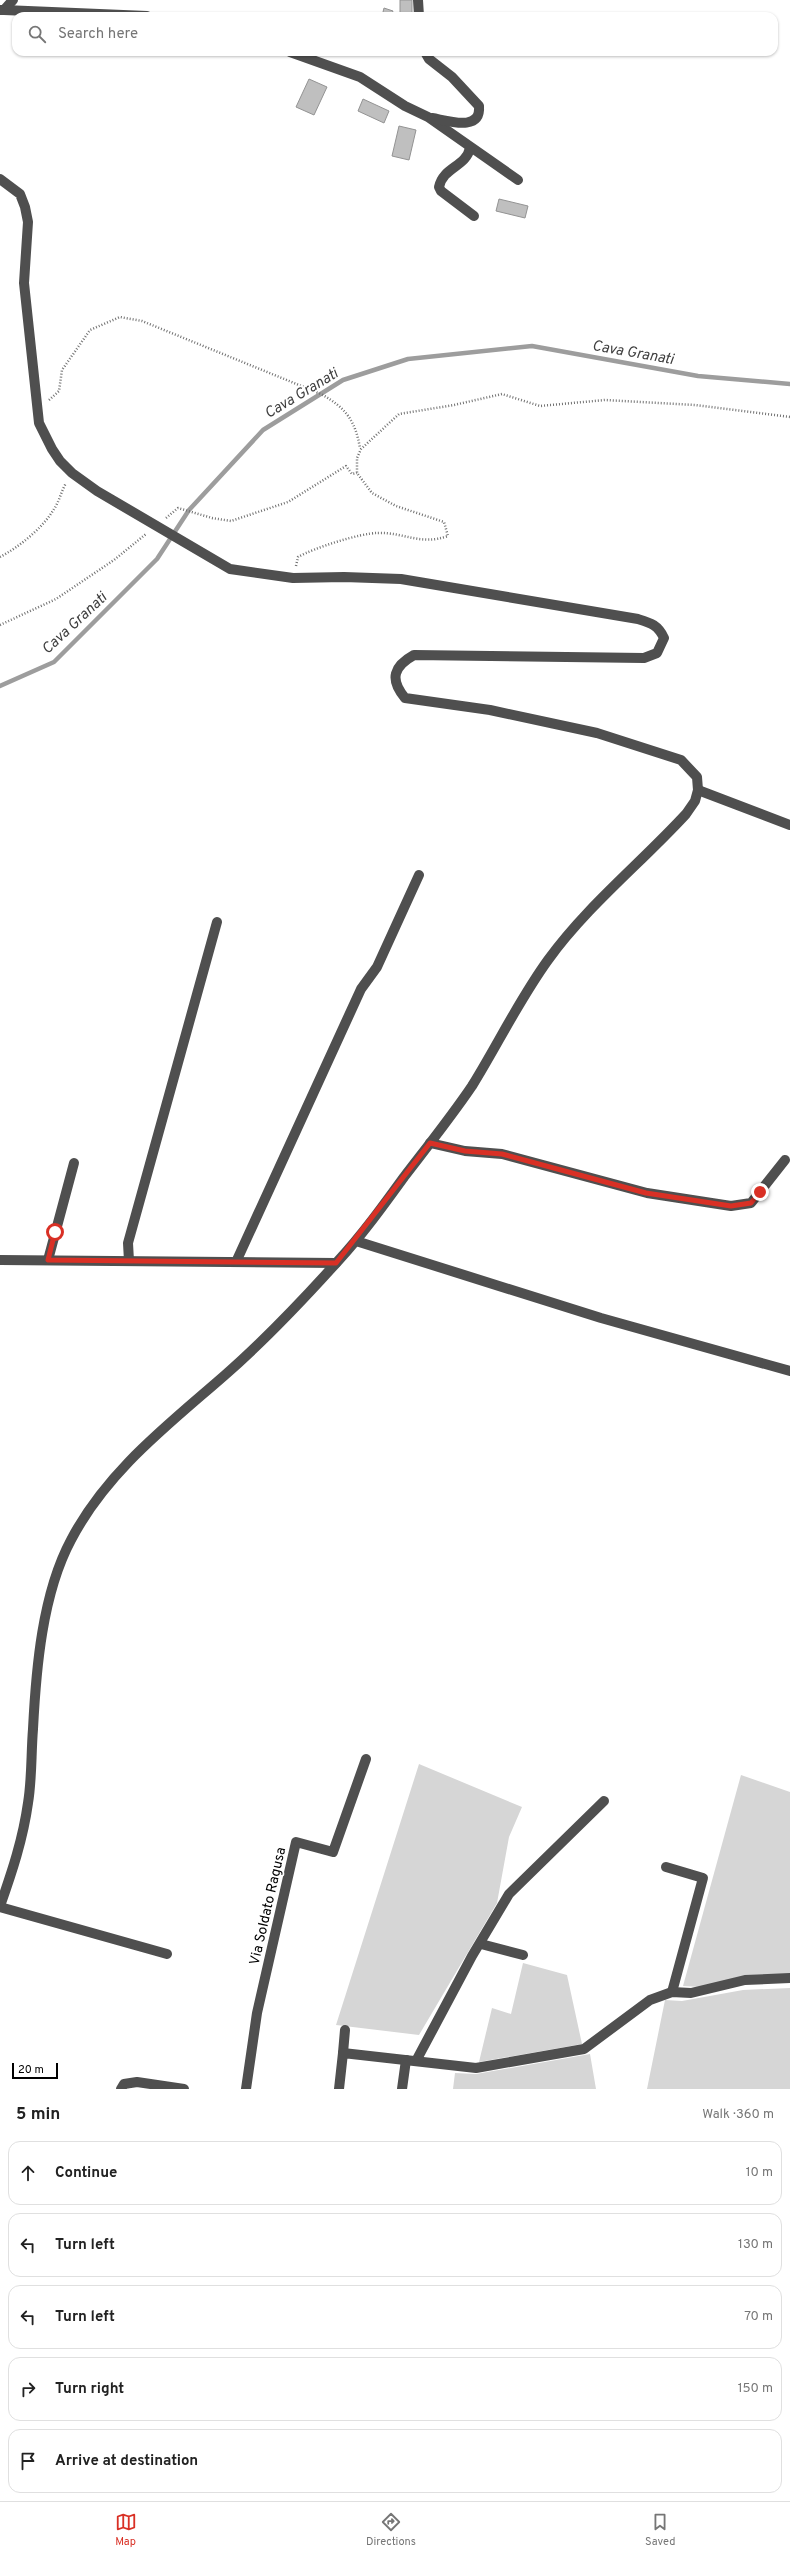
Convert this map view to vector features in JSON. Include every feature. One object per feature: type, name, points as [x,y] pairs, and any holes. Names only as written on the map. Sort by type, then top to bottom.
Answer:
[{"type":"street","points":[[2,10],[13,0]]},
{"type":"street","points":[[418,0],[419,12]]},
{"type":"street","points":[[2,10],[50,12]]},
{"type":"street","points":[[301,56],[360,77],[405,106],[428,117],[470,148],[518,180]]},
{"type":"street","points":[[427,56],[452,77],[479,106],[480,114],[476,120],[468,123],[428,117]]},
{"type":"street","points":[[470,148],[464,161],[444,173],[439,187],[441,191],[474,216]]},
{"type":"street","points":[[0,179],[20,194],[26,207],[28,222],[24,283],[39,423],[52,449],[72,473],[97,491],[230,569],[293,578],[344,576],[400,579],[638,619],[653,624],[660,630],[664,638],[657,654],[644,658],[414,655],[403,662],[397,669],[396,681],[398,690],[405,698],[490,710],[597,733],[680,760],[690,768],[697,777],[698,790],[695,801],[686,814],[578,923],[550,957],[529,987],[471,1086],[356,1241],[274,1329],[130,1459],[96,1499],[70,1542],[54,1586],[41,1645],[29,1799],[17,1857],[0,1904],[166,1954]]},
{"type":"street","points":[[698,790],[790,825]]},
{"type":"street","points":[[236,1262],[361,989],[377,967],[419,875]]},
{"type":"street","points":[[129,1261],[128,1243],[217,922]]},
{"type":"street","points":[[430,1143],[465,1151],[502,1154],[646,1193],[731,1206],[751,1203],[785,1160]]},
{"type":"street","points":[[48,1260],[74,1163]]},
{"type":"street","points":[[356,1241],[601,1318],[790,1371]]},
{"type":"street","points":[[0,1260],[336,1263]]},
{"type":"street","name":"Via Soldato Ragusa","points":[[246,2089],[257,2013],[296,1842],[333,1852],[366,1759]]},
{"type":"street","points":[[402,2089],[411,2061],[509,1894],[604,1801]]},
{"type":"street","points":[[666,1866],[703,1878],[672,1992]]},
{"type":"street","points":[[481,1944],[523,1956]]},
{"type":"street","points":[[343,2053],[476,2068],[584,2050],[650,2000],[672,1992],[691,1993],[745,1980],[790,1978]]},
{"type":"street","points":[[339,2089],[345,2030]]},
{"type":"street","points":[[121,2089],[124,2084],[137,2082],[184,2089]]},
{"type":"path","points":[[37,406],[51,399],[59,391],[62,370],[90,330],[120,317],[142,321],[321,394],[339,405],[352,421],[357,430],[360,449],[357,458],[357,473],[372,493],[396,506],[444,522],[448,536],[433,541],[378,533],[313,548],[298,557],[293,578]]},
{"type":"path","points":[[360,449],[399,414],[454,405],[502,394],[540,406],[605,400],[695,405],[790,417]]},
{"type":"path","points":[[0,557],[14,549],[46,520],[55,509],[59,494],[72,473]]},
{"type":"shaded area","points":[[419,1764],[522,1807],[509,1837],[497,1903],[419,2035],[336,2025]]},
{"type":"shaded area","points":[[741,1775],[790,1792],[790,1974],[701,1987],[683,1986]]},
{"type":"shaded area","points":[[523,1963],[567,1975],[582,2044],[479,2062],[492,2008],[511,2014]]},
{"type":"shaded area","points":[[790,1988],[790,2089],[647,2089],[665,2000],[682,2001],[743,1990]]},
{"type":"shaded area","points":[[590,2054],[596,2089],[453,2089],[455,2073],[476,2074]]},
{"type":"building","points":[[400,0],[412,0],[412,12],[400,12]]},
{"type":"building","points":[[384,8],[393,11],[393,12],[383,12]]},
{"type":"building","points":[[309,79],[327,87],[314,115],[296,107]]},
{"type":"building","points":[[363,99],[389,111],[384,123],[358,111]]},
{"type":"building","points":[[399,126],[416,130],[409,160],[392,156]]},
{"type":"building","points":[[499,199],[528,206],[525,218],[496,211]]},
{"type":"waterway","name":"Cava Granati","points":[[0,686],[54,662],[157,559],[189,510],[263,430],[343,380],[408,359],[532,346],[698,376],[790,384]]},
{"type":"route","points":[[55,1232],[48,1260],[336,1263],[356,1241],[430,1143],[465,1151],[502,1154],[646,1193],[731,1206],[751,1203],[760,1192]]}]
